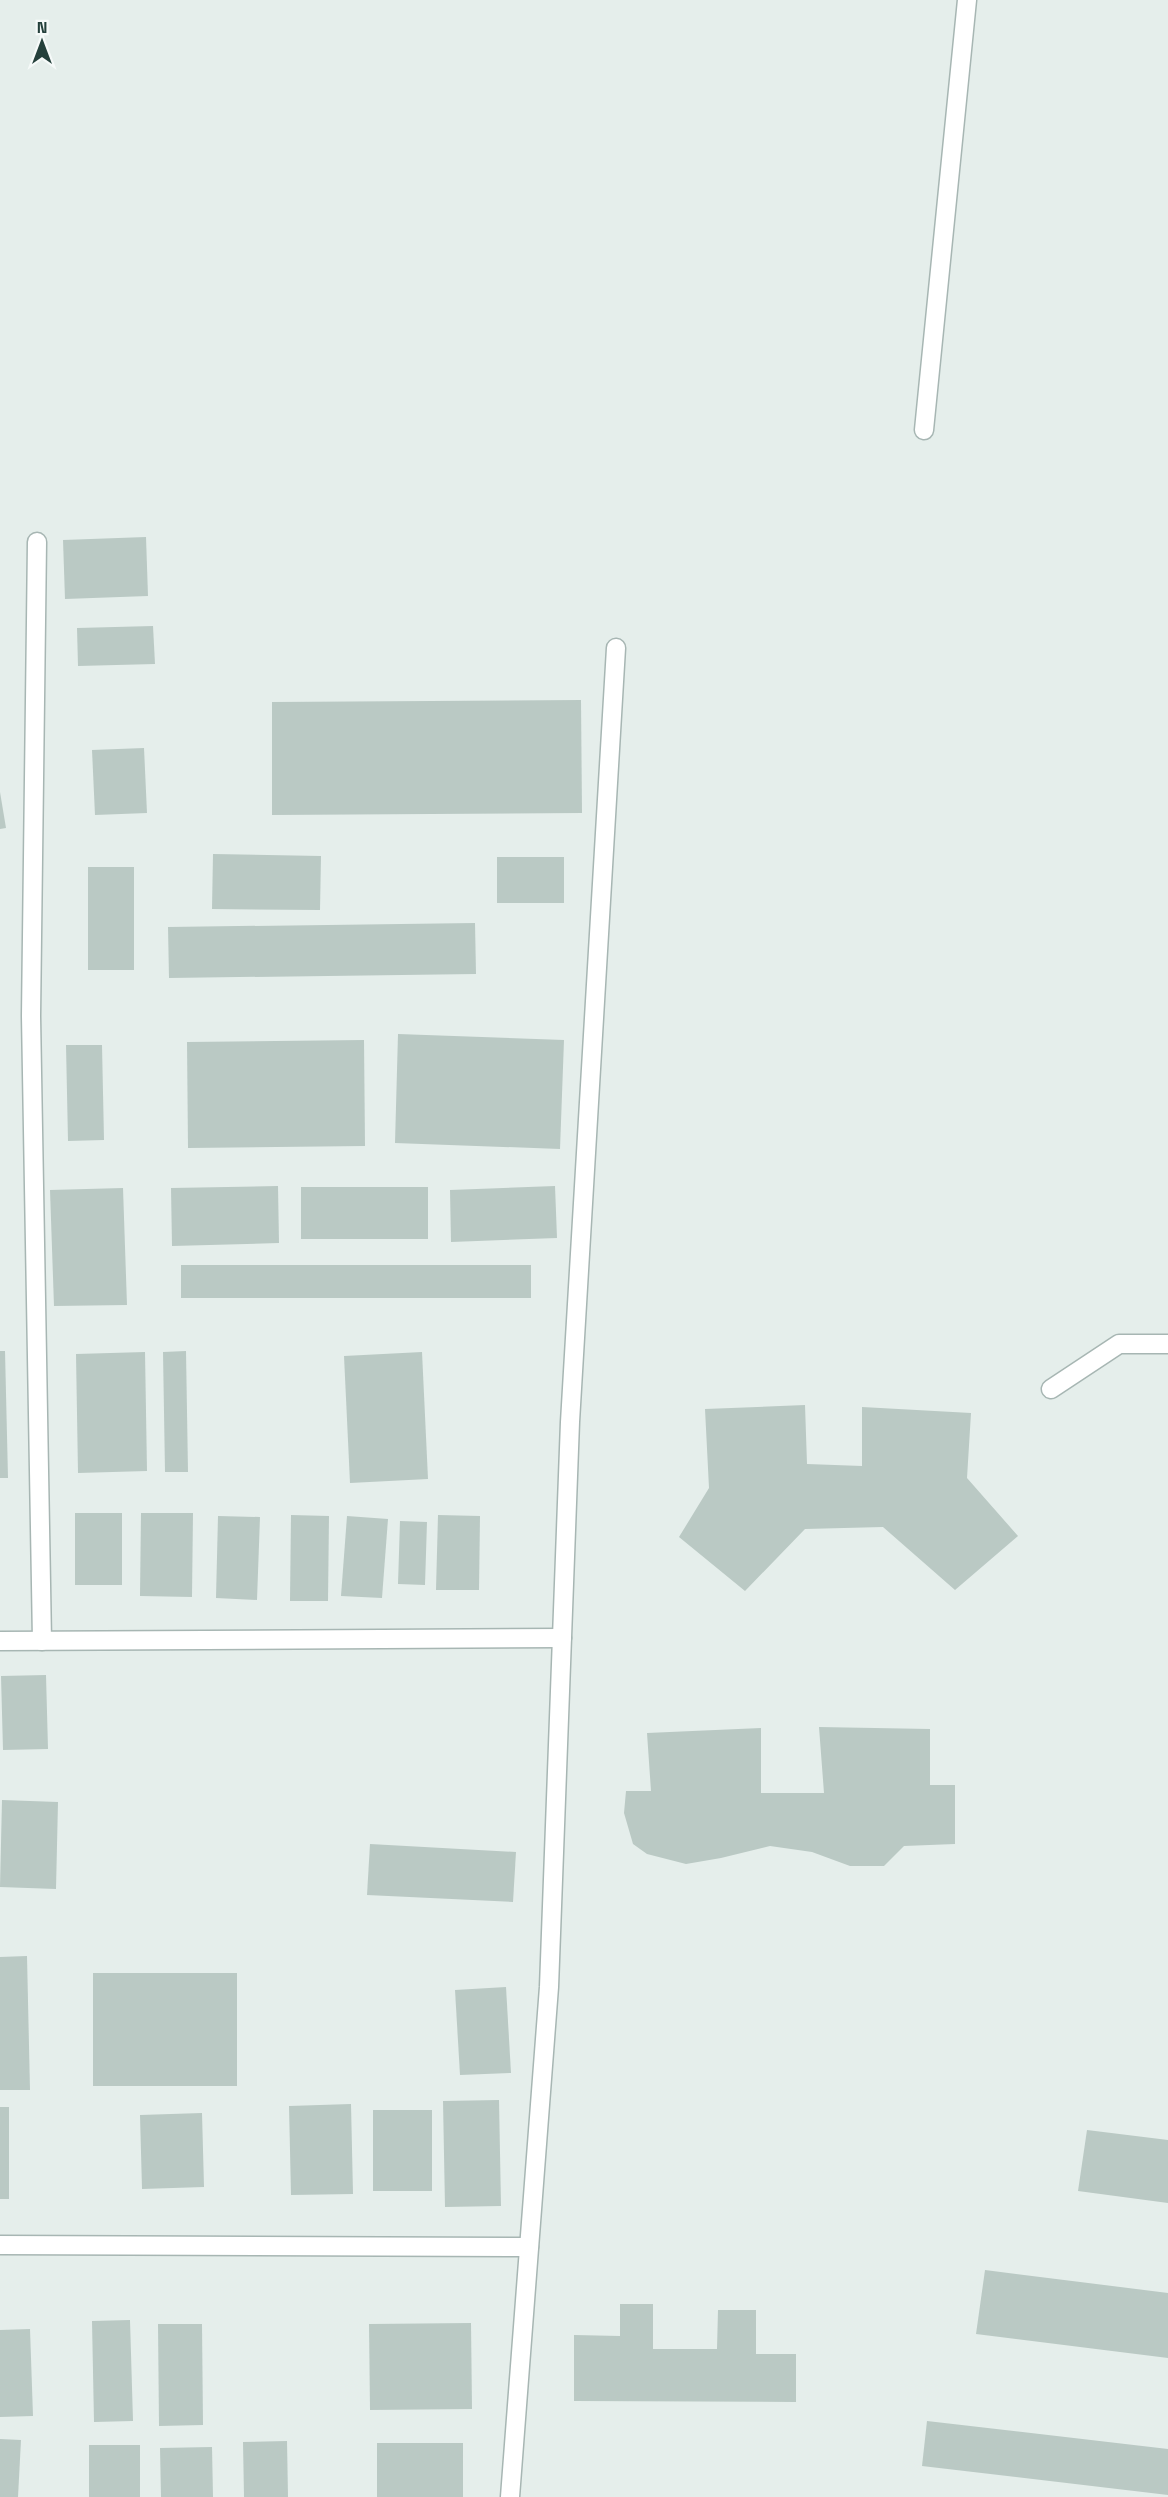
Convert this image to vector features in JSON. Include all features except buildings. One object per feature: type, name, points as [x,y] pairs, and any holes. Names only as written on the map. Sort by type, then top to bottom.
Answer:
[{"type":"lane","points":[[924,430],[967,0]]},
{"type":"lane","points":[[37,542],[31,1016],[42,1641]]},
{"type":"lane","points":[[510,2497],[549,1987],[570,1422],[616,648]]},
{"type":"lane","points":[[1052,1389],[1119,1344],[1168,1344]]},
{"type":"lane","points":[[0,1641],[562,1638]]},
{"type":"lane","points":[[0,2245],[529,2247]]}]
